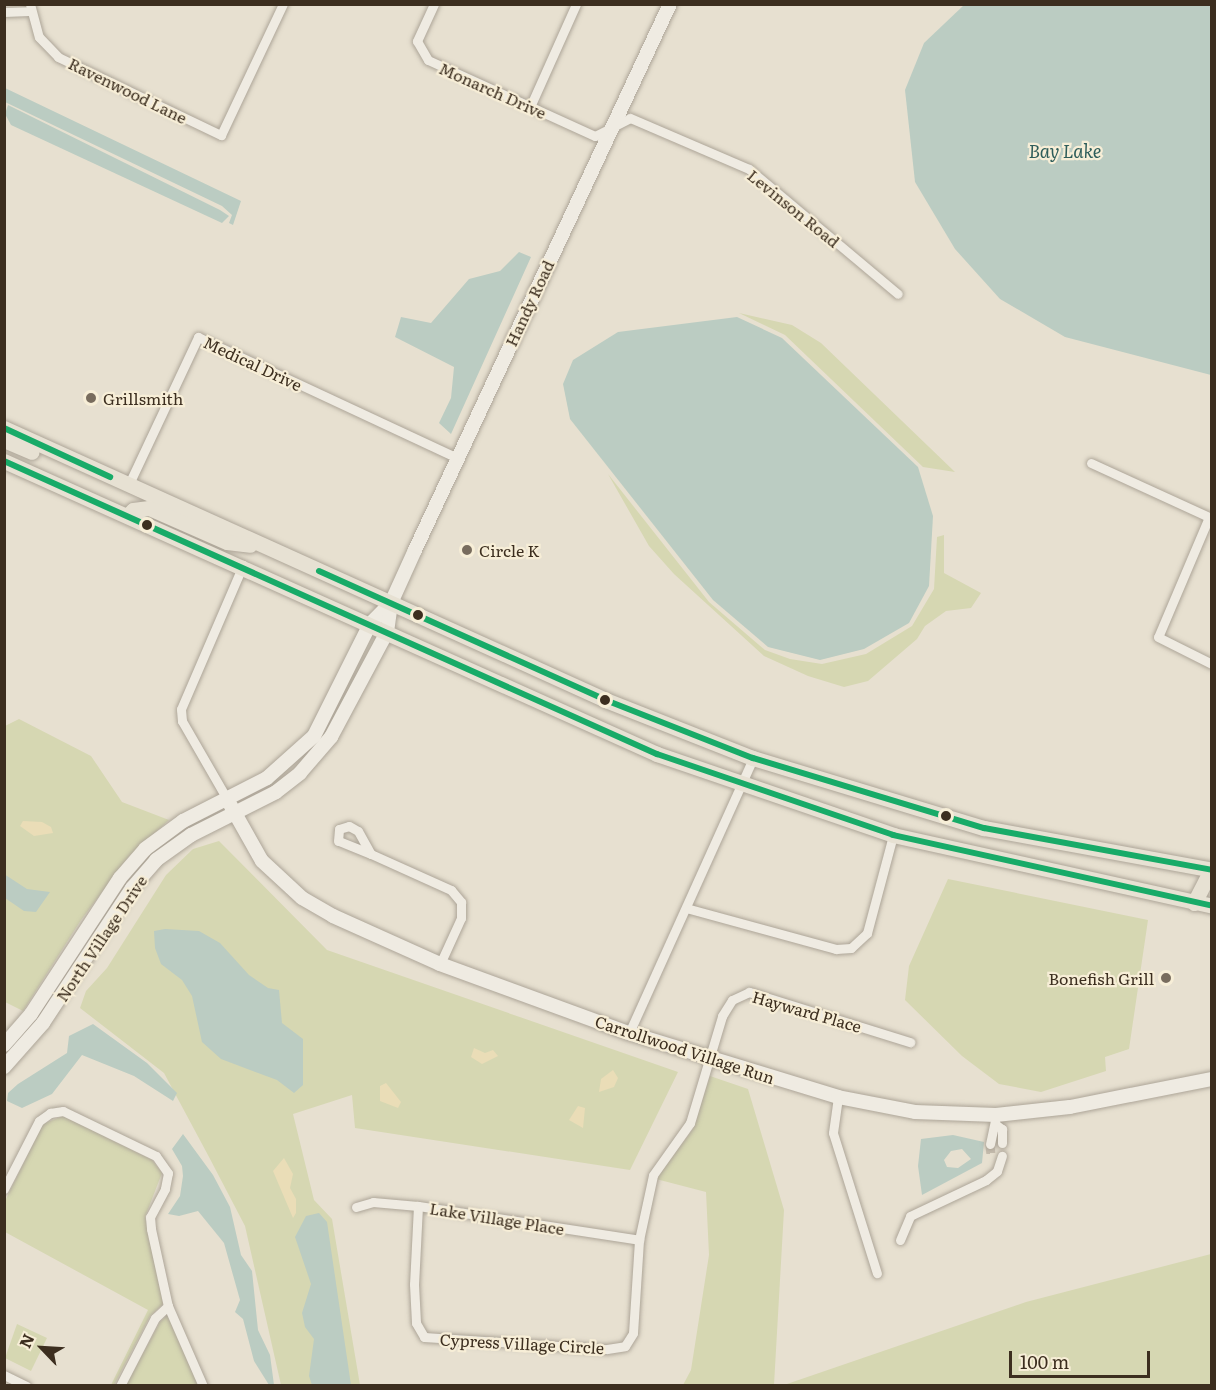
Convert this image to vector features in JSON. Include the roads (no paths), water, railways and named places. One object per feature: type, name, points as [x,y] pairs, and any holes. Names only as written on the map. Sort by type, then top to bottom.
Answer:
[{"type":"main road","points":[[4,428],[608,701],[753,758],[984,828],[1211,869],[1204,904],[893,835],[741,785],[578,721],[243,565],[4,460]]},
{"type":"main road","points":[[4,440],[83,474],[128,486]]},
{"type":"main road","points":[[128,514],[133,510],[149,508],[227,542],[262,546]]},
{"type":"street","name":"Ravenwood Lane","points":[[30,8],[39,37],[58,57],[221,135],[283,4]]},
{"type":"street","name":"Monarch Drive","points":[[434,4],[417,41],[428,60],[596,136],[613,125]]},
{"type":"street","points":[[530,107],[576,4]]},
{"type":"street","name":"Handy Road","points":[[392,603],[457,458],[670,4]]},
{"type":"street","points":[[4,12],[30,8]]},
{"type":"street","name":"Levinson Road","points":[[613,125],[630,118],[749,169],[898,294]]},
{"type":"street","name":"Medical Drive","points":[[128,486],[198,337],[457,458]]},
{"type":"street","points":[[1091,463],[1209,517],[1158,637],[1212,664]]},
{"type":"street","points":[[226,800],[182,721],[181,709],[243,565]]},
{"type":"street","name":"North Village Drive","points":[[4,1045],[30,1014],[120,878],[145,849],[183,821],[267,778],[289,761],[319,727],[370,624],[392,603]]},
{"type":"street","name":"North Village Drive","points":[[4,1067],[43,1023],[132,888],[156,860],[191,835],[276,792],[300,773],[331,737],[387,632],[392,603]]},
{"type":"street","points":[[319,727],[331,737]]},
{"type":"street","points":[[629,1033],[753,758]]},
{"type":"street","name":"Carrollwood Village Run","points":[[226,800],[262,861],[302,898],[333,916],[440,963],[629,1033],[838,1097],[915,1112],[996,1119],[1212,1079]]},
{"type":"street","points":[[686,908],[836,948],[851,948],[867,933],[893,835]]},
{"type":"street","points":[[371,854],[451,890],[461,902],[461,918],[440,963]]},
{"type":"street","name":"Hayward Place","points":[[651,1185],[652,1175],[690,1123],[708,1059],[732,1000],[749,992],[910,1042]]},
{"type":"street","points":[[838,1097],[833,1132],[876,1273]]},
{"type":"street","points":[[4,1189],[39,1121],[50,1113],[63,1111],[156,1156],[168,1173],[165,1189],[150,1217],[151,1229],[168,1306],[203,1386]]},
{"type":"street","points":[[996,1119],[1002,1129],[1002,1143]]},
{"type":"street","points":[[990,1144],[996,1119]]},
{"type":"street","points":[[900,1240],[910,1216],[986,1180],[997,1171],[1000,1160],[991,1156]]},
{"type":"street","name":"Cypress Village Circle","points":[[418,1206],[416,1323],[424,1337],[443,1341],[607,1349],[625,1346],[633,1333],[639,1240],[651,1185]]},
{"type":"street","name":"Lake Village Place","points":[[356,1207],[373,1202],[418,1206],[639,1240]]},
{"type":"street","points":[[120,1386],[155,1318],[168,1306]]},
{"type":"street","points":[[4,1376],[27,1386]]},
{"type":"water","name":"Bay Lake","points":[[964,5],[1211,5],[1211,375],[1065,337],[1000,299],[955,249],[915,182],[905,90],[924,43]]},
{"type":"water","points":[[5,88],[241,201],[233,225],[229,223],[232,215],[222,206],[5,102]]},
{"type":"water","points":[[8,105],[229,216],[222,223],[11,125],[5,114]]},
{"type":"water","points":[[519,252],[531,257],[451,434],[439,423],[451,398],[454,367],[395,337],[401,317],[431,323],[469,279],[500,271]]},
{"type":"water","points":[[737,317],[782,338],[918,467],[933,516],[929,586],[909,623],[864,649],[820,660],[768,647],[713,600],[570,419],[563,384],[573,360],[618,332]]},
{"type":"water","points":[[4,874],[27,889],[50,892],[36,912],[24,911],[5,898]]},
{"type":"water","points":[[165,929],[199,931],[220,943],[249,975],[268,988],[279,990],[282,1023],[303,1039],[303,1085],[294,1093],[277,1080],[221,1059],[202,1042],[192,996],[182,980],[161,964],[155,948],[154,931]]},
{"type":"water","points":[[93,1024],[147,1063],[177,1093],[173,1101],[134,1076],[82,1055],[52,1094],[22,1108],[7,1101],[8,1093],[18,1084],[67,1053],[69,1036]]},
{"type":"water","points":[[183,1134],[213,1175],[230,1207],[241,1255],[252,1271],[258,1330],[270,1355],[274,1385],[269,1385],[254,1361],[243,1319],[235,1312],[240,1300],[224,1243],[198,1211],[179,1216],[168,1214],[180,1196],[182,1166],[172,1149]]},
{"type":"water","points":[[953,1135],[984,1142],[982,1163],[922,1195],[918,1166],[921,1139]],"holes":[[[962,1149],[971,1159],[958,1168],[947,1167],[944,1160],[951,1151]]]},
{"type":"water","points":[[319,1213],[327,1222],[351,1385],[312,1385],[309,1376],[314,1339],[305,1327],[302,1313],[311,1284],[295,1237],[306,1216]]},
{"type":"tunnel","points":[[990,1144],[991,1156]]},
{"type":"place","name":"Grillsmith","points":[[91,398]]},
{"type":"place","name":"Circle K","points":[[467,550]]},
{"type":"place","name":"Bonefish Grill","points":[[1166,978]]}]
